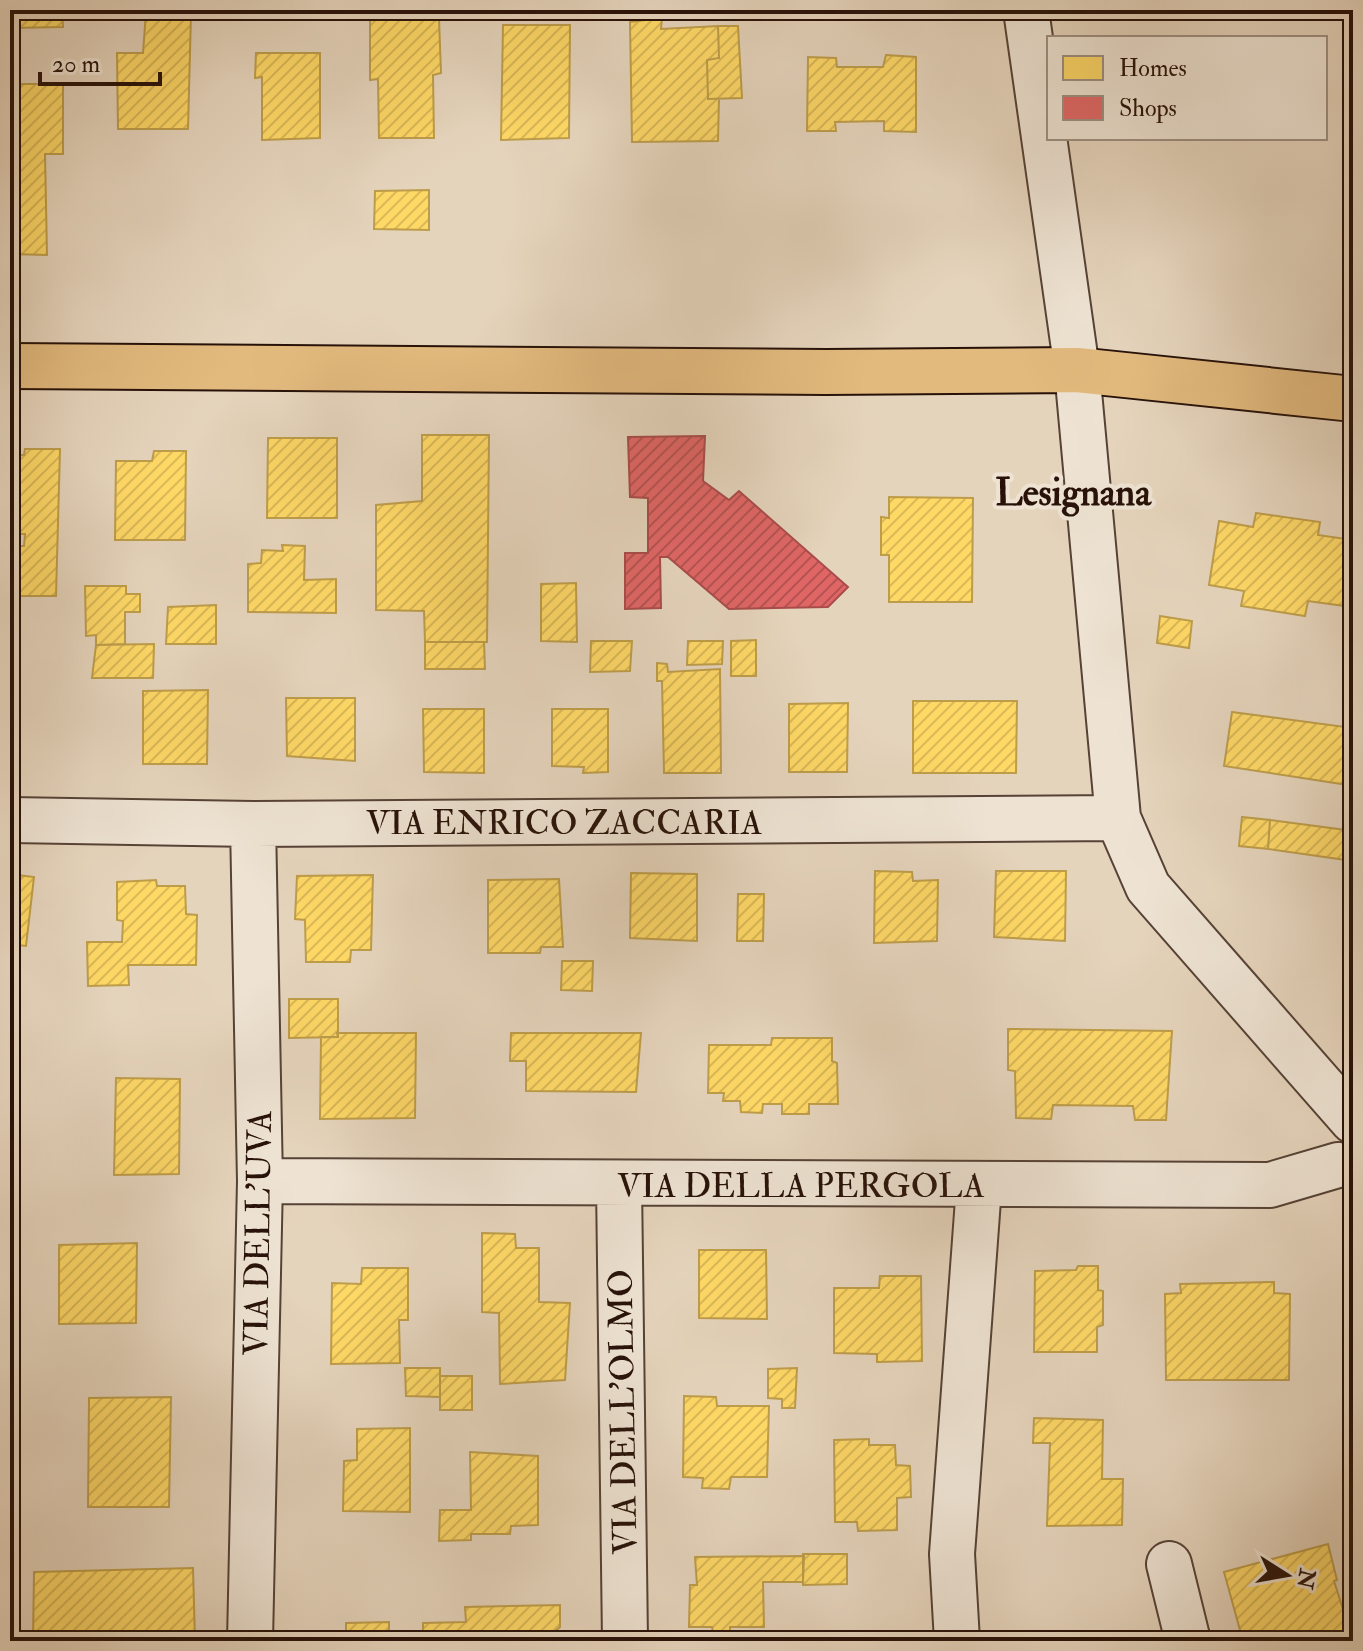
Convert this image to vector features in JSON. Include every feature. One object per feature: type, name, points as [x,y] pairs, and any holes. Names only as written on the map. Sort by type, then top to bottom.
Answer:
[{"type":"main road","points":[[10,366],[826,372],[1077,370],[1353,399]]},
{"type":"street","points":[[1026,10],[1077,370],[1118,818],[1148,887],[1353,1122],[1340,1141],[1346,1177]]},
{"type":"street","name":"VIA ENRICO ZACCARIA","points":[[10,820],[253,824],[1118,818]]},
{"type":"street","name":"VIA DELL'UVA","points":[[250,1641],[260,1181],[253,824]]},
{"type":"street","name":"VIA DELLA PERGOLA","points":[[260,1181],[1270,1185],[1346,1177]]},
{"type":"street","name":"VIA DELL'OLMO","points":[[619,1184],[625,1641]]},
{"type":"street","points":[[957,1641],[952,1554],[979,1186]]},
{"type":"street","points":[[1169,1564],[1188,1641]]},
{"type":"building: Homes","points":[[10,10],[62,10],[63,27],[10,28]]},
{"type":"building: Homes","points":[[146,12],[191,14],[188,129],[118,129],[117,53],[143,53]]},
{"type":"building: Homes","points":[[662,18],[661,29],[718,26],[719,58],[707,60],[708,99],[719,99],[718,141],[632,142],[630,22]]},
{"type":"building: Homes","points":[[370,19],[439,19],[441,73],[433,75],[434,138],[379,138],[378,79],[370,80]]},
{"type":"building: Homes","points":[[503,25],[570,25],[569,138],[501,140]]},
{"type":"building: Homes","points":[[718,26],[738,26],[742,98],[708,99],[707,60],[719,58]]},
{"type":"building: Homes","points":[[256,53],[320,53],[320,138],[262,140],[262,77],[255,78]]},
{"type":"building: Homes","points":[[886,55],[916,57],[916,132],[884,131],[884,121],[835,122],[836,131],[807,131],[808,57],[836,58],[837,67],[883,67]]},
{"type":"building: Homes","points":[[10,84],[63,84],[63,154],[45,154],[47,255],[10,254]]},
{"type":"building: Homes","points":[[429,190],[429,230],[374,229],[375,191]]},
{"type":"building: Homes","points":[[422,435],[489,435],[487,642],[425,642],[424,611],[376,610],[376,505],[422,501]]},
{"type":"building: Homes","points":[[268,438],[337,438],[337,518],[267,518]]},
{"type":"building: Homes","points":[[25,449],[60,449],[56,596],[19,596],[20,546],[24,546],[25,534],[10,534],[10,455],[24,455]]},
{"type":"building: Homes","points":[[154,451],[186,451],[185,540],[115,540],[116,461],[152,461]]},
{"type":"building: Homes","points":[[889,497],[973,498],[972,602],[889,602],[889,555],[881,555],[881,517],[889,518]]},
{"type":"building: Homes","points":[[1256,513],[1320,522],[1318,535],[1353,540],[1345,606],[1308,601],[1305,616],[1241,606],[1244,591],[1209,585],[1219,521],[1253,527]]},
{"type":"building: Homes","points":[[282,545],[305,546],[304,580],[336,579],[336,613],[248,612],[248,564],[261,563],[262,550],[283,551]]},
{"type":"building: Homes","points":[[576,583],[577,642],[541,641],[541,584]]},
{"type":"building: Homes","points":[[85,586],[126,586],[126,594],[140,594],[140,612],[125,612],[125,644],[96,645],[96,635],[86,636]]},
{"type":"building: Homes","points":[[216,605],[216,644],[166,644],[168,607]]},
{"type":"building: Homes","points":[[1160,616],[1192,621],[1189,648],[1157,643]]},
{"type":"building: Homes","points":[[756,640],[756,676],[731,676],[731,641]]},
{"type":"building: Homes","points":[[591,641],[632,641],[630,671],[590,672]]},
{"type":"building: Homes","points":[[688,641],[723,641],[722,664],[687,665]]},
{"type":"building: Homes","points":[[425,642],[484,642],[485,669],[425,669]]},
{"type":"building: Homes","points":[[154,644],[153,678],[92,678],[96,645]]},
{"type":"building: Homes","points":[[657,663],[667,664],[668,672],[720,669],[721,773],[664,773],[662,681],[657,681]]},
{"type":"building: Homes","points":[[208,690],[207,764],[143,764],[143,691]]},
{"type":"building: Homes","points":[[286,698],[355,698],[355,761],[287,756]]},
{"type":"building: Homes","points":[[913,701],[1017,701],[1016,773],[913,773]]},
{"type":"building: Homes","points":[[848,703],[847,772],[789,772],[789,704]]},
{"type":"building: Homes","points":[[423,709],[484,709],[484,773],[424,772]]},
{"type":"building: Homes","points":[[552,709],[608,709],[608,772],[583,773],[584,767],[552,766]]},
{"type":"building: Homes","points":[[1232,712],[1353,728],[1348,785],[1224,766]]},
{"type":"building: Homes","points":[[1242,817],[1270,820],[1268,849],[1239,846]]},
{"type":"building: Homes","points":[[1270,820],[1353,831],[1353,861],[1268,849]]},
{"type":"building: Homes","points":[[875,871],[912,872],[913,881],[938,880],[937,941],[874,943]]},
{"type":"building: Homes","points":[[996,871],[1066,871],[1065,941],[994,937]]},
{"type":"building: Homes","points":[[631,873],[697,874],[697,941],[630,938]]},
{"type":"building: Homes","points":[[10,874],[34,877],[26,946],[10,944]]},
{"type":"building: Homes","points":[[373,875],[371,950],[351,950],[350,962],[306,962],[305,920],[295,919],[297,876]]},
{"type":"building: Homes","points":[[559,879],[563,947],[541,947],[540,953],[488,953],[488,880]]},
{"type":"building: Homes","points":[[156,880],[157,886],[185,886],[186,914],[197,915],[196,965],[128,965],[129,985],[88,986],[87,942],[122,942],[123,921],[117,920],[117,882]]},
{"type":"building: Homes","points":[[738,894],[764,894],[763,941],[737,941]]},
{"type":"building: Homes","points":[[562,961],[593,961],[592,991],[561,990]]},
{"type":"building: Homes","points":[[289,999],[338,999],[338,1037],[289,1038]]},
{"type":"building: Homes","points":[[10,1005],[20,1006],[13,1061],[10,1061]]},
{"type":"building: Homes","points":[[1008,1029],[1172,1031],[1166,1120],[1135,1120],[1133,1106],[1053,1105],[1051,1119],[1016,1118],[1015,1071],[1008,1070]]},
{"type":"building: Homes","points":[[337,1033],[416,1033],[415,1118],[320,1119],[321,1037],[338,1037]]},
{"type":"building: Homes","points":[[511,1033],[641,1033],[636,1092],[526,1091],[526,1061],[510,1061]]},
{"type":"building: Homes","points":[[772,1038],[832,1038],[832,1061],[837,1063],[838,1104],[809,1104],[809,1114],[782,1114],[782,1104],[763,1104],[762,1113],[741,1112],[740,1101],[723,1101],[724,1093],[708,1093],[709,1045],[771,1045]]},
{"type":"building: Homes","points":[[116,1078],[180,1079],[179,1174],[114,1175]]},
{"type":"building: Homes","points":[[482,1233],[515,1234],[516,1248],[539,1248],[539,1302],[570,1303],[565,1380],[500,1384],[499,1313],[482,1312]]},
{"type":"building: Homes","points":[[137,1243],[136,1323],[59,1324],[59,1245]]},
{"type":"building: Homes","points":[[699,1250],[766,1250],[767,1319],[699,1318]]},
{"type":"building: Homes","points":[[1078,1266],[1098,1266],[1098,1290],[1103,1291],[1103,1325],[1097,1327],[1097,1352],[1034,1352],[1035,1271],[1076,1270]]},
{"type":"building: Homes","points":[[362,1268],[408,1268],[408,1320],[399,1320],[400,1363],[331,1364],[332,1283],[361,1284]]},
{"type":"building: Homes","points":[[880,1276],[921,1276],[922,1361],[877,1362],[877,1354],[834,1353],[834,1288],[879,1288]]},
{"type":"building: Homes","points":[[1274,1282],[1274,1293],[1290,1294],[1289,1380],[1166,1380],[1165,1294],[1181,1293],[1180,1284]]},
{"type":"building: Homes","points":[[405,1368],[440,1368],[440,1397],[406,1396]]},
{"type":"building: Homes","points":[[797,1368],[795,1408],[782,1408],[782,1399],[768,1398],[768,1369]]},
{"type":"building: Homes","points":[[440,1376],[472,1376],[472,1410],[440,1410]]},
{"type":"building: Homes","points":[[684,1396],[716,1397],[717,1406],[769,1406],[767,1477],[731,1477],[729,1489],[702,1488],[703,1478],[683,1477]]},
{"type":"building: Homes","points":[[171,1397],[169,1507],[88,1507],[89,1398]]},
{"type":"building: Homes","points":[[1034,1418],[1103,1420],[1102,1479],[1123,1479],[1122,1525],[1047,1526],[1050,1443],[1033,1443]]},
{"type":"building: Homes","points":[[410,1428],[410,1512],[343,1511],[344,1461],[357,1460],[357,1429]]},
{"type":"building: Homes","points":[[869,1439],[869,1445],[895,1445],[896,1465],[910,1466],[911,1497],[897,1498],[897,1530],[858,1531],[857,1522],[835,1522],[834,1440]]},
{"type":"building: Homes","points":[[470,1452],[538,1456],[538,1525],[511,1526],[510,1534],[471,1534],[471,1540],[439,1541],[440,1510],[471,1510]]},
{"type":"building: Homes","points":[[1328,1544],[1337,1580],[1334,1581],[1353,1641],[1243,1641],[1224,1572]]},
{"type":"building: Homes","points":[[803,1554],[847,1554],[847,1584],[803,1585]]},
{"type":"building: Homes","points":[[804,1556],[803,1582],[763,1582],[764,1627],[730,1627],[730,1637],[714,1637],[712,1627],[689,1627],[690,1585],[697,1585],[695,1557]]},
{"type":"building: Homes","points":[[193,1568],[195,1641],[33,1641],[34,1572]]},
{"type":"building: Homes","points":[[560,1605],[560,1627],[544,1641],[346,1641],[346,1623],[389,1622],[389,1639],[423,1639],[423,1623],[466,1622],[465,1607]]},
{"type":"building: Shops","points":[[705,436],[703,481],[729,500],[739,491],[848,587],[828,607],[729,609],[668,557],[660,557],[661,608],[625,609],[625,553],[648,553],[648,498],[630,497],[628,437]]},
{"type":"district","name":"Lesignana","points":[[1073,492]]}]
